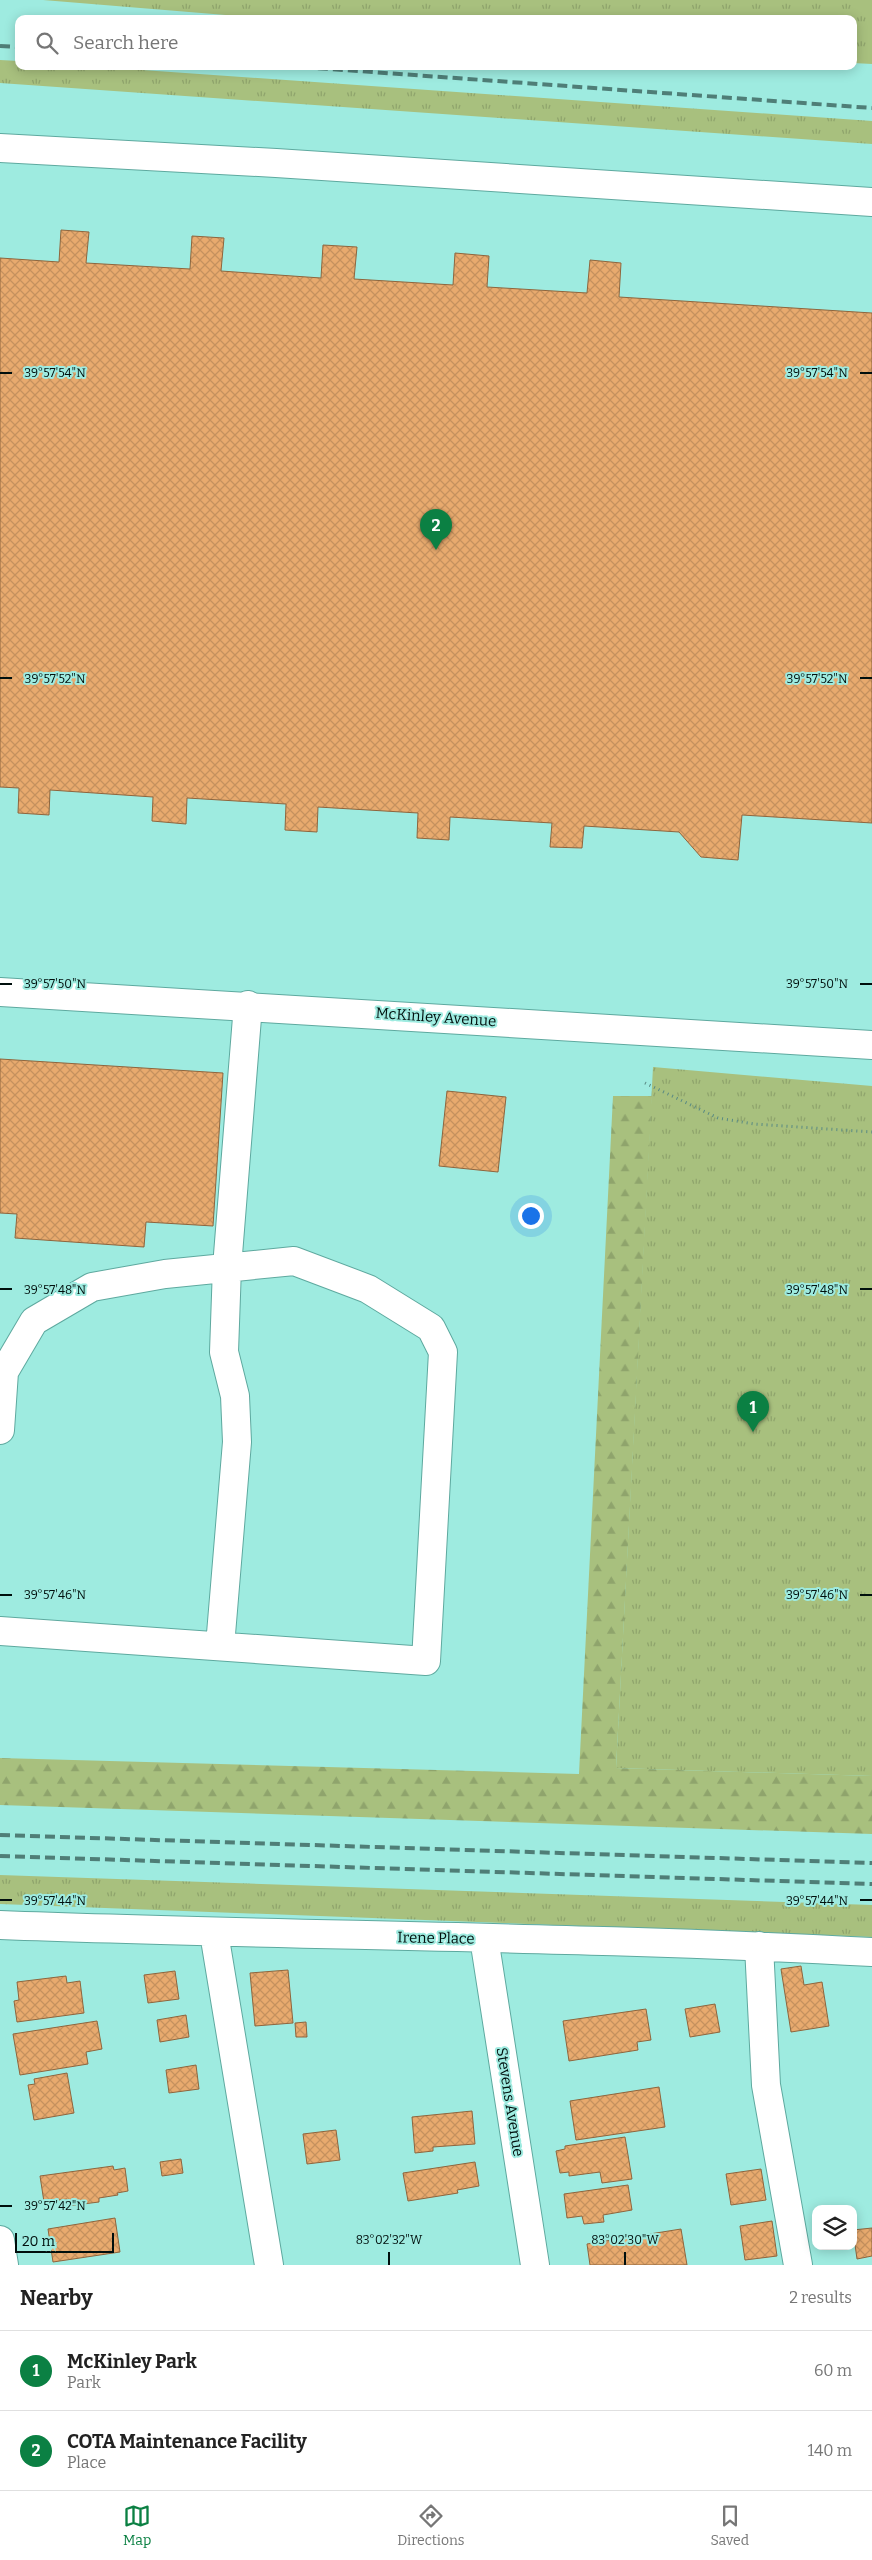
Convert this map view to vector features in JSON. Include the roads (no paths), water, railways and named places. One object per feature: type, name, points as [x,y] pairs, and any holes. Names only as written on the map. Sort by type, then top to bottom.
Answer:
[{"type":"main road","points":[[0,148],[266,162],[872,202]]},
{"type":"main road","name":"McKinley Avenue","points":[[0,992],[248,1005],[872,1045]]},
{"type":"main road","points":[[220,1646],[237,1442],[235,1396],[224,1352],[227,1267],[248,1005]]},
{"type":"main road","points":[[0,1430],[4,1372],[34,1321],[92,1287],[165,1274],[294,1261],[368,1290],[431,1328],[443,1352],[426,1661],[0,1631]]},
{"type":"main road","name":"Irene Place","points":[[0,1925],[214,1934],[484,1938],[758,1946],[872,1952]]},
{"type":"main road","points":[[214,1934],[269,2265]]},
{"type":"main road","name":"Stevens Avenue","points":[[484,1938],[535,2265]]},
{"type":"main road","points":[[758,1946],[766,2085],[798,2265]]},
{"type":"main road","points":[[0,2240],[4,2265]]},
{"type":"railway","points":[[0,46],[15,47]]},
{"type":"railway","points":[[344,70],[872,108]]},
{"type":"railway","points":[[0,1835],[872,1863]]},
{"type":"railway","points":[[0,1856],[872,1884]]},
{"type":"place","name":"COTA Maintenance Facility","points":[[436,550]]},
{"type":"place","name":"McKinley Park","points":[[753,1432]]}]
